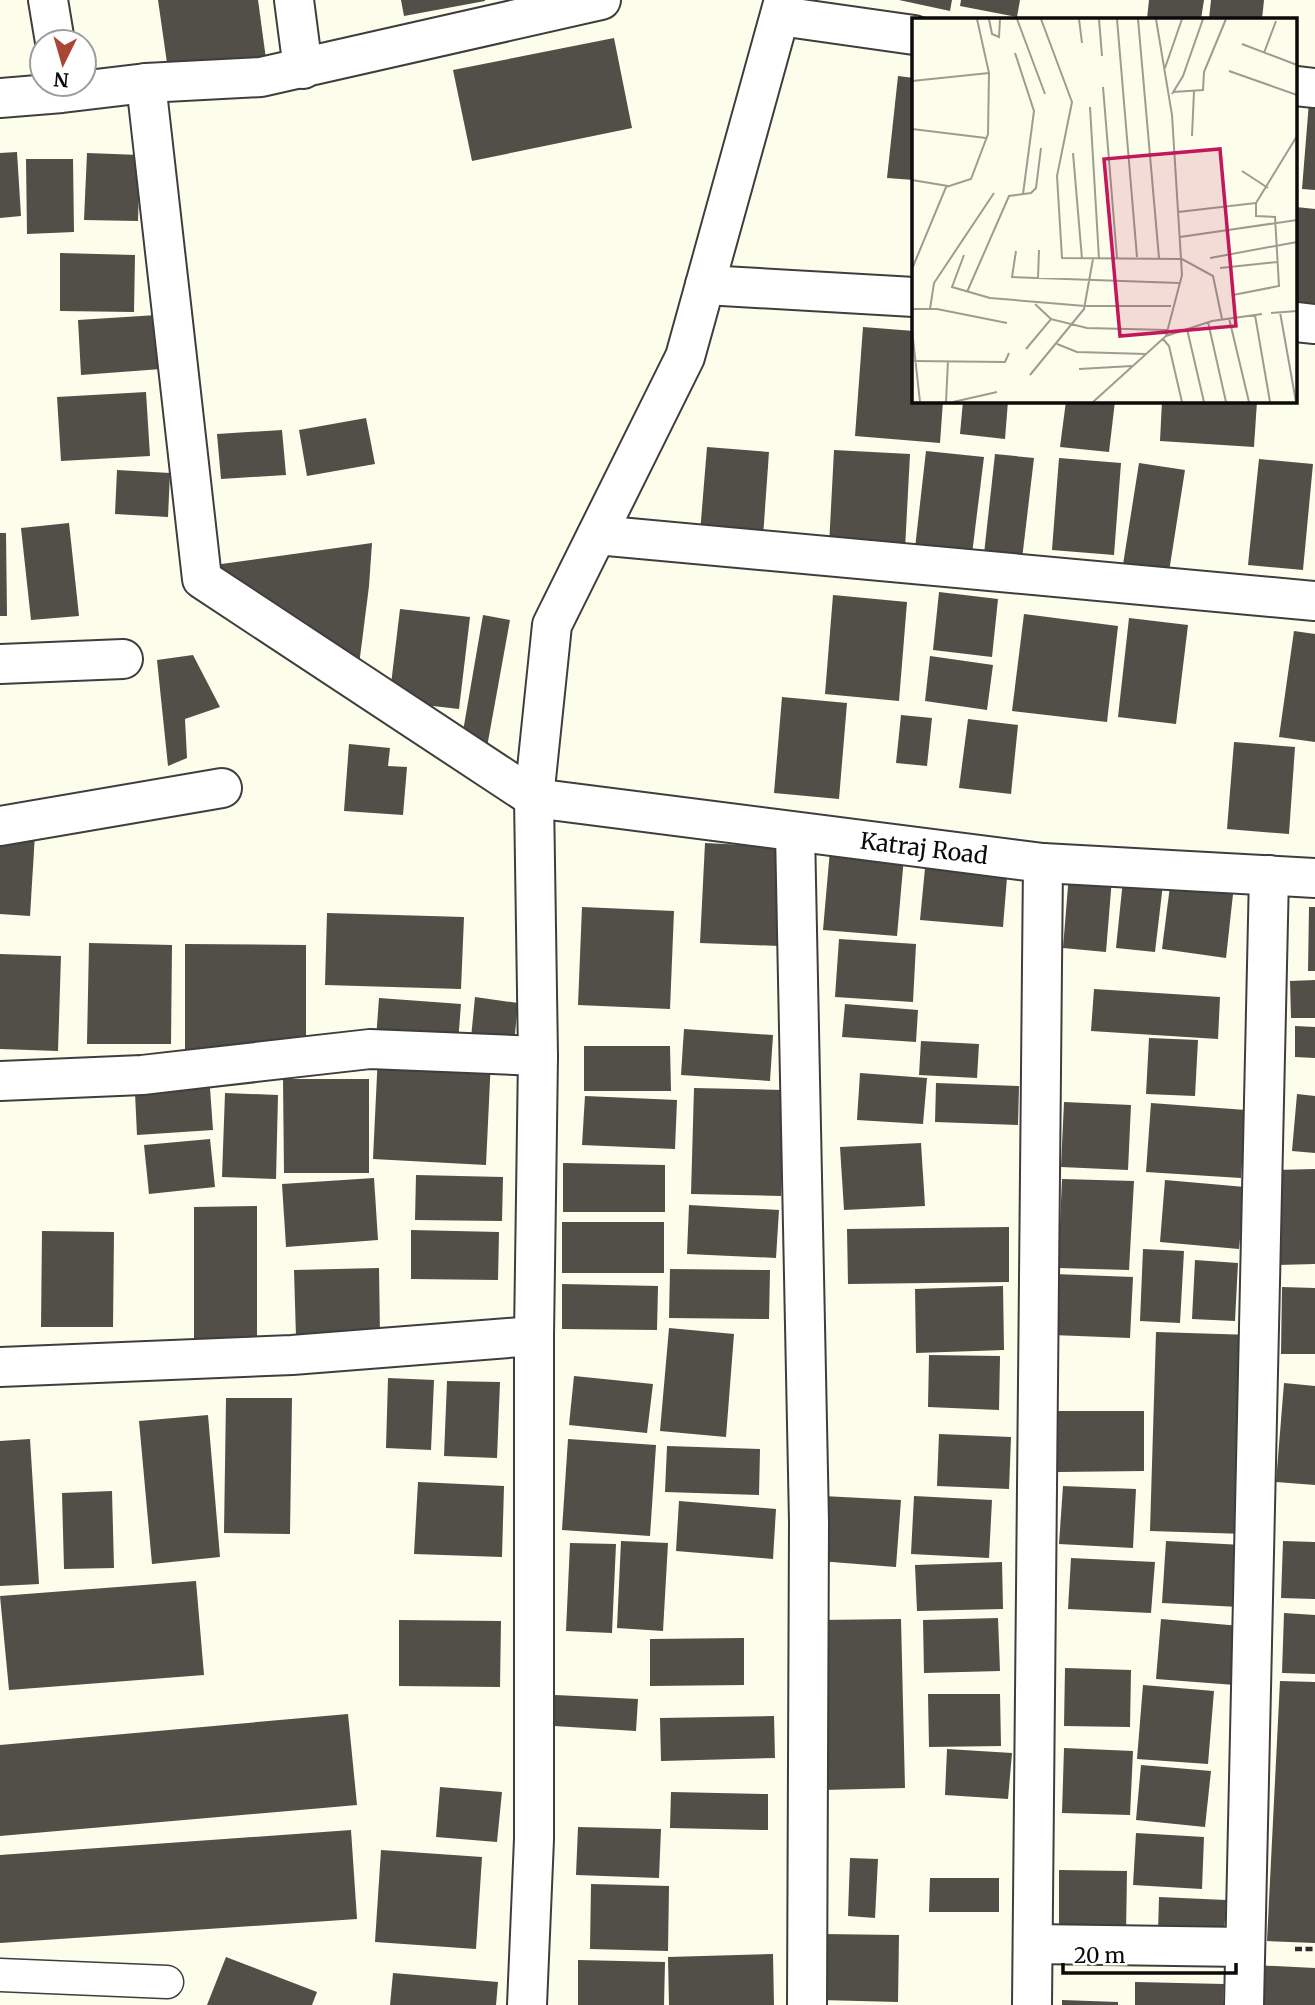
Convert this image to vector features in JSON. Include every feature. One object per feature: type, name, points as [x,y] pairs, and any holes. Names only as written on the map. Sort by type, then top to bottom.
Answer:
[{"type":"street","points":[[48,0],[53,28]]},
{"type":"street","points":[[294,0],[303,68]]},
{"type":"street","points":[[98,86],[261,78],[553,6],[601,0]]},
{"type":"street","points":[[527,2005],[534,1839],[534,1336],[538,1056],[534,798],[552,625],[685,357],[782,8],[912,35]]},
{"type":"street","points":[[146,83],[202,579],[534,798]]},
{"type":"street","points":[[0,97],[28,93]]},
{"type":"street","points":[[705,285],[912,297]]},
{"type":"street","points":[[597,535],[1315,601]]},
{"type":"street","points":[[0,664],[123,659]]},
{"type":"street","points":[[0,826],[222,788]]},
{"type":"street","name":"Katraj Road","points":[[534,798],[1043,863],[1315,878]]},
{"type":"street","points":[[795,832],[809,1522],[807,2005]]},
{"type":"street","points":[[1032,2005],[1043,863]]},
{"type":"street","points":[[1244,2005],[1269,875]]},
{"type":"street","points":[[0,1081],[142,1075],[370,1049],[538,1056]]},
{"type":"street","points":[[0,1367],[292,1355],[534,1336]]},
{"type":"street","points":[[1033,1944],[1245,1947]]},
{"type":"lane","points":[[0,1975],[167,1982]]},
{"type":"building","points":[[158,0],[258,0],[266,59],[168,70]]},
{"type":"building","points":[[401,0],[485,0],[485,1],[404,16]]},
{"type":"building","points":[[899,0],[952,0],[950,11]]},
{"type":"building","points":[[961,0],[1020,0],[1017,17],[960,6]]},
{"type":"building","points":[[1149,0],[1204,0],[1201,18],[1147,18]]},
{"type":"building","points":[[1211,0],[1264,0],[1262,18],[1209,18]]},
{"type":"building","points":[[614,38],[632,128],[472,161],[453,70]]},
{"type":"building","points":[[898,76],[912,78],[912,180],[887,178]]},
{"type":"building","points":[[1309,102],[1315,103],[1315,190],[1302,189]]},
{"type":"building","points":[[17,152],[21,216],[0,218],[0,153]]},
{"type":"building","points":[[87,153],[140,155],[138,221],[84,220]]},
{"type":"building","points":[[26,159],[73,159],[74,232],[27,234]]},
{"type":"building","points":[[1298,207],[1315,209],[1315,306],[1298,303]]},
{"type":"building","points":[[60,253],[135,255],[134,312],[60,311]]},
{"type":"building","points":[[157,315],[161,369],[81,375],[78,320]]},
{"type":"building","points":[[863,327],[912,331],[912,402],[943,402],[940,443],[855,436]]},
{"type":"building","points":[[146,392],[150,456],[61,461],[57,397]]},
{"type":"building","points":[[963,402],[1008,402],[1005,439],[960,434]]},
{"type":"building","points":[[1066,402],[1115,402],[1109,452],[1060,447]]},
{"type":"building","points":[[1162,402],[1257,402],[1254,447],[1160,441]]},
{"type":"building","points":[[366,418],[375,464],[307,476],[299,430]]},
{"type":"building","points":[[282,430],[286,475],[221,479],[217,434]]},
{"type":"building","points":[[707,447],[769,452],[763,537],[700,533]]},
{"type":"building","points":[[834,450],[910,454],[905,549],[829,546]]},
{"type":"building","points":[[926,451],[984,457],[972,554],[915,548]]},
{"type":"building","points":[[995,454],[1034,458],[1022,559],[984,554]]},
{"type":"building","points":[[1059,458],[1121,463],[1114,555],[1052,550]]},
{"type":"building","points":[[1259,459],[1313,464],[1303,570],[1248,565]]},
{"type":"building","points":[[1139,463],[1185,470],[1168,578],[1122,571]]},
{"type":"building","points":[[117,470],[170,473],[168,517],[115,514]]},
{"type":"building","points":[[69,523],[79,616],[31,620],[21,528]]},
{"type":"building","points":[[0,533],[6,533],[7,616],[0,616]]},
{"type":"building","points":[[372,543],[359,665],[207,566]]},
{"type":"building","points":[[939,592],[998,599],[992,657],[933,650]]},
{"type":"building","points":[[833,595],[907,602],[899,701],[825,694]]},
{"type":"building","points":[[400,609],[470,617],[459,709],[389,701]]},
{"type":"building","points":[[1024,614],[1118,626],[1107,722],[1012,711]]},
{"type":"building","points":[[483,615],[510,620],[487,747],[461,743]]},
{"type":"building","points":[[1129,618],[1188,625],[1176,724],[1118,717]]},
{"type":"building","points":[[1294,631],[1315,634],[1315,742],[1279,737]]},
{"type":"building","points":[[193,655],[220,707],[185,719],[187,758],[168,766],[157,660]]},
{"type":"building","points":[[930,656],[993,665],[987,710],[925,701]]},
{"type":"building","points":[[782,697],[847,703],[839,799],[774,793]]},
{"type":"building","points":[[901,715],[932,718],[927,766],[896,763]]},
{"type":"building","points":[[968,719],[1018,725],[1011,794],[959,788]]},
{"type":"building","points":[[1234,742],[1295,747],[1289,834],[1227,829]]},
{"type":"building","points":[[349,744],[390,748],[388,766],[407,767],[403,815],[344,811]]},
{"type":"building","points":[[0,832],[35,834],[30,916],[0,914]]},
{"type":"building","points":[[705,843],[783,847],[779,946],[700,943]]},
{"type":"building","points":[[830,850],[904,857],[897,936],[823,930]]},
{"type":"building","points":[[926,858],[1008,865],[1003,927],[920,920]]},
{"type":"building","points":[[1069,874],[1112,878],[1106,952],[1063,948]]},
{"type":"building","points":[[1123,880],[1163,884],[1155,952],[1116,948]]},
{"type":"building","points":[[1170,886],[1233,894],[1226,958],[1162,949]]},
{"type":"building","points":[[582,907],[674,911],[670,1009],[578,1005]]},
{"type":"building","points":[[1309,907],[1315,907],[1315,971],[1308,971]]},
{"type":"building","points":[[327,913],[464,917],[461,989],[325,985]]},
{"type":"building","points":[[839,939],[916,944],[913,1002],[835,997]]},
{"type":"building","points":[[89,943],[172,945],[171,1044],[87,1044]]},
{"type":"building","points":[[185,944],[306,945],[306,1050],[185,1049]]},
{"type":"building","points":[[0,954],[61,956],[58,1051],[0,1049]]},
{"type":"building","points":[[1315,980],[1315,1018],[1291,1018],[1290,981]]},
{"type":"building","points":[[1094,989],[1220,997],[1218,1039],[1091,1031]]},
{"type":"building","points":[[475,997],[518,1003],[514,1044],[471,1038]]},
{"type":"building","points":[[379,998],[461,1004],[458,1043],[376,1039]]},
{"type":"building","points":[[845,1004],[918,1010],[916,1042],[842,1037]]},
{"type":"building","points":[[1295,1026],[1315,1027],[1315,1058],[1295,1057]]},
{"type":"building","points":[[684,1029],[773,1035],[770,1081],[681,1075]]},
{"type":"building","points":[[1149,1038],[1198,1040],[1195,1096],[1146,1094]]},
{"type":"building","points":[[921,1041],[979,1044],[977,1078],[919,1075]]},
{"type":"building","points":[[584,1046],[670,1046],[671,1091],[584,1091]]},
{"type":"building","points":[[378,1054],[491,1059],[486,1165],[373,1159]]},
{"type":"building","points":[[860,1073],[927,1078],[923,1124],[857,1120]]},
{"type":"building","points":[[283,1079],[369,1079],[369,1173],[284,1173]]},
{"type":"building","points":[[936,1083],[1019,1086],[1018,1125],[935,1122]]},
{"type":"building","points":[[210,1088],[213,1130],[137,1135],[135,1093]]},
{"type":"building","points":[[694,1088],[784,1090],[781,1196],[691,1194]]},
{"type":"building","points":[[225,1093],[278,1095],[276,1179],[222,1177]]},
{"type":"building","points":[[1297,1094],[1315,1096],[1315,1153],[1292,1151]]},
{"type":"building","points":[[585,1096],[677,1100],[675,1149],[582,1145]]},
{"type":"building","points":[[1064,1102],[1131,1105],[1128,1170],[1061,1167]]},
{"type":"building","points":[[1151,1103],[1246,1110],[1241,1178],[1146,1172]]},
{"type":"building","points":[[210,1139],[215,1187],[149,1194],[144,1145]]},
{"type":"building","points":[[921,1143],[925,1206],[844,1210],[840,1147]]},
{"type":"building","points":[[563,1163],[665,1165],[665,1212],[563,1212]]},
{"type":"building","points":[[1315,1169],[1315,1264],[1277,1265],[1275,1170]]},
{"type":"building","points":[[416,1175],[503,1177],[502,1221],[415,1220]]},
{"type":"building","points":[[374,1178],[378,1240],[286,1247],[282,1184]]},
{"type":"building","points":[[1062,1179],[1134,1181],[1129,1270],[1058,1268]]},
{"type":"building","points":[[1165,1180],[1245,1187],[1239,1249],[1160,1242]]},
{"type":"building","points":[[689,1205],[779,1210],[776,1258],[687,1254]]},
{"type":"building","points":[[257,1206],[257,1349],[194,1350],[194,1207]]},
{"type":"building","points":[[562,1222],[664,1222],[664,1273],[562,1273]]},
{"type":"building","points":[[1009,1227],[1009,1282],[848,1284],[847,1229]]},
{"type":"building","points":[[411,1230],[499,1232],[498,1280],[411,1279]]},
{"type":"building","points":[[42,1231],[114,1232],[113,1327],[41,1327]]},
{"type":"building","points":[[1143,1249],[1184,1251],[1180,1323],[1140,1321]]},
{"type":"building","points":[[1195,1260],[1238,1263],[1235,1321],[1192,1319]]},
{"type":"building","points":[[379,1268],[380,1336],[296,1337],[294,1270]]},
{"type":"building","points":[[670,1269],[770,1270],[769,1319],[669,1318]]},
{"type":"building","points":[[1054,1274],[1133,1277],[1130,1338],[1052,1335]]},
{"type":"building","points":[[562,1284],[658,1286],[657,1330],[562,1329]]},
{"type":"building","points":[[1003,1286],[1004,1350],[916,1353],[915,1289]]},
{"type":"building","points":[[1282,1287],[1315,1288],[1315,1354],[1281,1354]]},
{"type":"building","points":[[669,1328],[734,1334],[726,1437],[660,1431]]},
{"type":"building","points":[[1156,1332],[1252,1335],[1246,1534],[1150,1531]]},
{"type":"building","points":[[929,1355],[1000,1356],[999,1410],[928,1407]]},
{"type":"building","points":[[574,1376],[653,1384],[647,1433],[569,1425]]},
{"type":"building","points":[[388,1378],[434,1380],[431,1450],[386,1448]]},
{"type":"building","points":[[447,1381],[500,1382],[497,1458],[444,1456]]},
{"type":"building","points":[[1284,1383],[1315,1386],[1315,1485],[1276,1482]]},
{"type":"building","points":[[226,1398],[292,1398],[290,1534],[224,1533]]},
{"type":"building","points":[[1058,1411],[1144,1411],[1144,1471],[1058,1472]]},
{"type":"building","points":[[208,1415],[220,1557],[152,1564],[139,1421]]},
{"type":"building","points":[[939,1434],[1011,1437],[1009,1489],[937,1486]]},
{"type":"building","points":[[30,1439],[39,1584],[0,1586],[0,1441]]},
{"type":"building","points":[[568,1439],[656,1445],[650,1536],[562,1530]]},
{"type":"building","points":[[667,1446],[760,1449],[759,1495],[665,1492]]},
{"type":"building","points":[[418,1482],[504,1486],[502,1557],[414,1554]]},
{"type":"building","points":[[1063,1486],[1136,1489],[1133,1548],[1059,1544]]},
{"type":"building","points":[[112,1491],[114,1568],[64,1569],[62,1493]]},
{"type":"building","points":[[823,1496],[901,1500],[896,1567],[819,1561]]},
{"type":"building","points":[[914,1496],[992,1500],[989,1558],[911,1554]]},
{"type":"building","points":[[679,1501],[776,1509],[773,1559],[676,1551]]},
{"type":"building","points":[[621,1541],[668,1543],[663,1631],[617,1628]]},
{"type":"building","points":[[1166,1541],[1243,1545],[1239,1607],[1162,1603]]},
{"type":"building","points":[[1283,1541],[1315,1542],[1315,1599],[1281,1598]]},
{"type":"building","points":[[570,1543],[616,1544],[612,1633],[566,1631]]},
{"type":"building","points":[[1071,1558],[1155,1562],[1151,1613],[1068,1609]]},
{"type":"building","points":[[1002,1562],[1003,1609],[917,1611],[915,1565]]},
{"type":"building","points":[[196,1581],[204,1675],[9,1690],[0,1596]]},
{"type":"building","points":[[1284,1613],[1315,1615],[1315,1674],[1282,1673]]},
{"type":"building","points":[[998,1618],[1000,1671],[924,1673],[923,1620]]},
{"type":"building","points":[[901,1619],[905,1788],[823,1790],[820,1620]]},
{"type":"building","points":[[1161,1619],[1240,1626],[1235,1685],[1156,1679]]},
{"type":"building","points":[[399,1620],[501,1621],[500,1687],[399,1686]]},
{"type":"building","points":[[744,1638],[744,1685],[650,1686],[650,1639]]},
{"type":"building","points":[[1065,1668],[1131,1670],[1130,1727],[1064,1726]]},
{"type":"building","points":[[1280,1681],[1315,1682],[1315,1943],[1267,1941]]},
{"type":"building","points":[[1143,1685],[1214,1691],[1208,1764],[1137,1759]]},
{"type":"building","points":[[928,1694],[1000,1694],[1001,1746],[929,1747]]},
{"type":"building","points":[[555,1695],[638,1699],[636,1731],[554,1726]]},
{"type":"building","points":[[348,1714],[357,1805],[0,1836],[0,1745]]},
{"type":"building","points":[[774,1716],[775,1758],[661,1761],[660,1718]]},
{"type":"building","points":[[1064,1748],[1133,1751],[1130,1815],[1062,1813]]},
{"type":"building","points":[[947,1749],[1012,1753],[1008,1799],[945,1795]]},
{"type":"building","points":[[1141,1765],[1211,1771],[1205,1827],[1136,1820]]},
{"type":"building","points":[[440,1787],[502,1792],[497,1842],[436,1837]]},
{"type":"building","points":[[671,1792],[768,1794],[768,1830],[670,1828]]},
{"type":"building","points":[[578,1827],[661,1829],[659,1878],[576,1875]]},
{"type":"building","points":[[351,1830],[357,1919],[0,1943],[0,1855]]},
{"type":"building","points":[[1136,1833],[1204,1837],[1202,1889],[1133,1885]]},
{"type":"building","points":[[381,1850],[482,1857],[476,1949],[375,1942]]},
{"type":"building","points":[[850,1858],[878,1859],[875,1918],[848,1916]]},
{"type":"building","points":[[1059,1870],[1127,1871],[1126,1934],[1059,1933]]},
{"type":"building","points":[[930,1878],[999,1878],[999,1912],[929,1912]]},
{"type":"building","points":[[591,1884],[669,1886],[668,1951],[590,1949]]},
{"type":"building","points":[[1159,1897],[1226,1900],[1224,1937],[1158,1934]]},
{"type":"building","points":[[822,1934],[899,1935],[898,2002],[821,2000]]},
{"type":"building","points":[[773,1954],[774,2005],[669,2005],[668,1957]]},
{"type":"building","points":[[226,1957],[317,1992],[312,2005],[207,2005]]},
{"type":"building","points":[[578,1960],[665,1962],[664,2005],[578,2005]]},
{"type":"building","points":[[1254,1965],[1315,1968],[1315,2005],[1253,2005]]},
{"type":"building","points":[[393,1973],[498,1982],[496,2005],[390,2005]]},
{"type":"building","points":[[1135,1982],[1224,1984],[1223,2005],[1135,2005]]},
{"type":"building","points":[[1062,2000],[1118,2002],[1118,2005],[1062,2005]]}]
